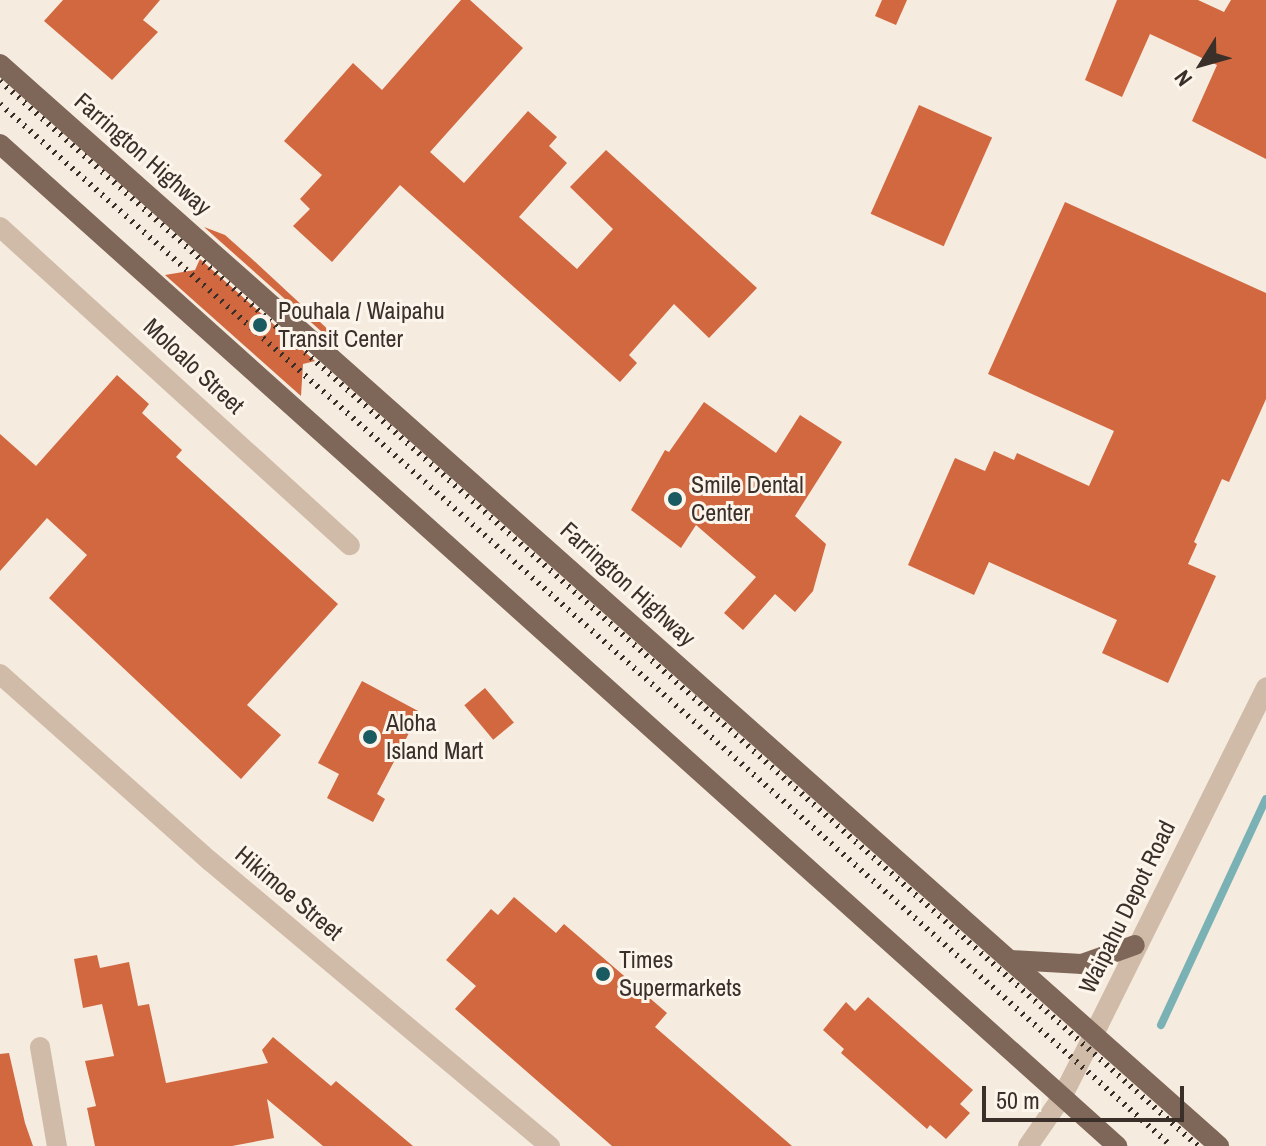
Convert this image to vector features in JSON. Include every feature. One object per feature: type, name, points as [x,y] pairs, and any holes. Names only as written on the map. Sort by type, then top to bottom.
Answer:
[{"type":"main road","name":"Farrington Highway","points":[[0,64],[1219,1146]]},
{"type":"main road","points":[[0,144],[1117,1146]]},
{"type":"main road","points":[[1011,960],[1082,964],[1135,945]]},
{"type":"street","name":"Moloalo Street","points":[[0,227],[350,545]]},
{"type":"street","name":"Hikimoe Street","points":[[0,674],[210,861],[550,1146]]},
{"type":"street","name":"Waipahu Depot Road","points":[[1028,1146],[1062,1097],[1266,687]]},
{"type":"street","points":[[40,1047],[57,1146]]},
{"type":"building","points":[[63,0],[160,0],[143,20],[158,32],[112,80],[44,21]]},
{"type":"building","points":[[461,0],[470,0],[523,48],[430,152],[464,183],[528,111],[557,137],[549,146],[567,163],[519,217],[577,269],[613,229],[570,187],[606,150],[757,288],[709,338],[674,304],[629,355],[637,363],[620,382],[400,185],[332,262],[293,226],[310,209],[300,199],[322,175],[284,141],[353,63],[382,90]]},
{"type":"building","points":[[882,0],[907,0],[896,25],[875,16]]},
{"type":"building","points":[[1117,0],[1198,0],[1224,12],[1231,0],[1266,0],[1266,159],[1192,121],[1217,65],[1150,34],[1122,97],[1085,80]]},
{"type":"building","points":[[919,105],[992,138],[944,246],[871,214]]},
{"type":"building","points":[[1065,202],[1266,293],[1266,399],[1229,482],[1222,479],[1194,542],[1197,544],[1188,564],[1216,576],[1168,683],[1102,653],[1117,620],[989,562],[974,595],[908,565],[955,458],[985,471],[994,451],[1014,460],[1017,453],[1089,486],[1114,431],[988,374]]},
{"type":"building","points":[[204,227],[225,235],[252,259],[334,335],[340,348]]},
{"type":"building","points":[[200,259],[315,361],[303,364],[301,396],[165,275],[195,270]]},
{"type":"building","points":[[117,375],[149,404],[142,413],[182,450],[176,457],[338,604],[247,705],[281,735],[241,779],[49,598],[87,555],[47,518],[0,571],[0,434],[36,466]]},
{"type":"building","points":[[704,402],[776,453],[800,415],[842,442],[795,516],[826,544],[813,591],[795,612],[775,594],[743,630],[724,613],[756,577],[696,525],[681,548],[631,510],[665,450],[669,452]]},
{"type":"building","points":[[362,681],[420,712],[377,794],[385,799],[373,822],[327,798],[339,774],[318,763]]},
{"type":"building","points":[[485,688],[514,722],[493,740],[464,705]]},
{"type":"building","points":[[514,897],[556,933],[564,924],[667,1013],[655,1027],[792,1146],[612,1146],[455,1009],[476,986],[446,960],[491,909],[498,915]]},
{"type":"building","points":[[97,955],[100,968],[129,962],[138,1006],[149,1004],[166,1083],[268,1063],[262,1050],[273,1037],[331,1086],[336,1081],[413,1146],[323,1146],[267,1099],[274,1138],[232,1146],[95,1146],[87,1108],[96,1106],[85,1061],[114,1056],[102,1004],[83,1008],[74,959]]},
{"type":"building","points":[[868,997],[973,1090],[960,1104],[970,1113],[946,1139],[930,1125],[927,1129],[841,1053],[844,1049],[823,1030],[846,1002],[855,1011]]},
{"type":"building","points":[[9,1053],[33,1146],[0,1146],[0,1054]]},
{"type":"waterway","points":[[1161,1025],[1266,799]]},
{"type":"railway","points":[[0,81],[1198,1146]]},
{"type":"railway","points":[[0,104],[1171,1146]]},
{"type":"place","name":"Pouhala / Waipahu Transit Center","points":[[260,325]]},
{"type":"place","name":"Smile Dental Center","points":[[675,499]]},
{"type":"place","name":"Aloha Island Mart","points":[[370,737]]},
{"type":"place","name":"Times Supermarkets","points":[[603,974]]}]
